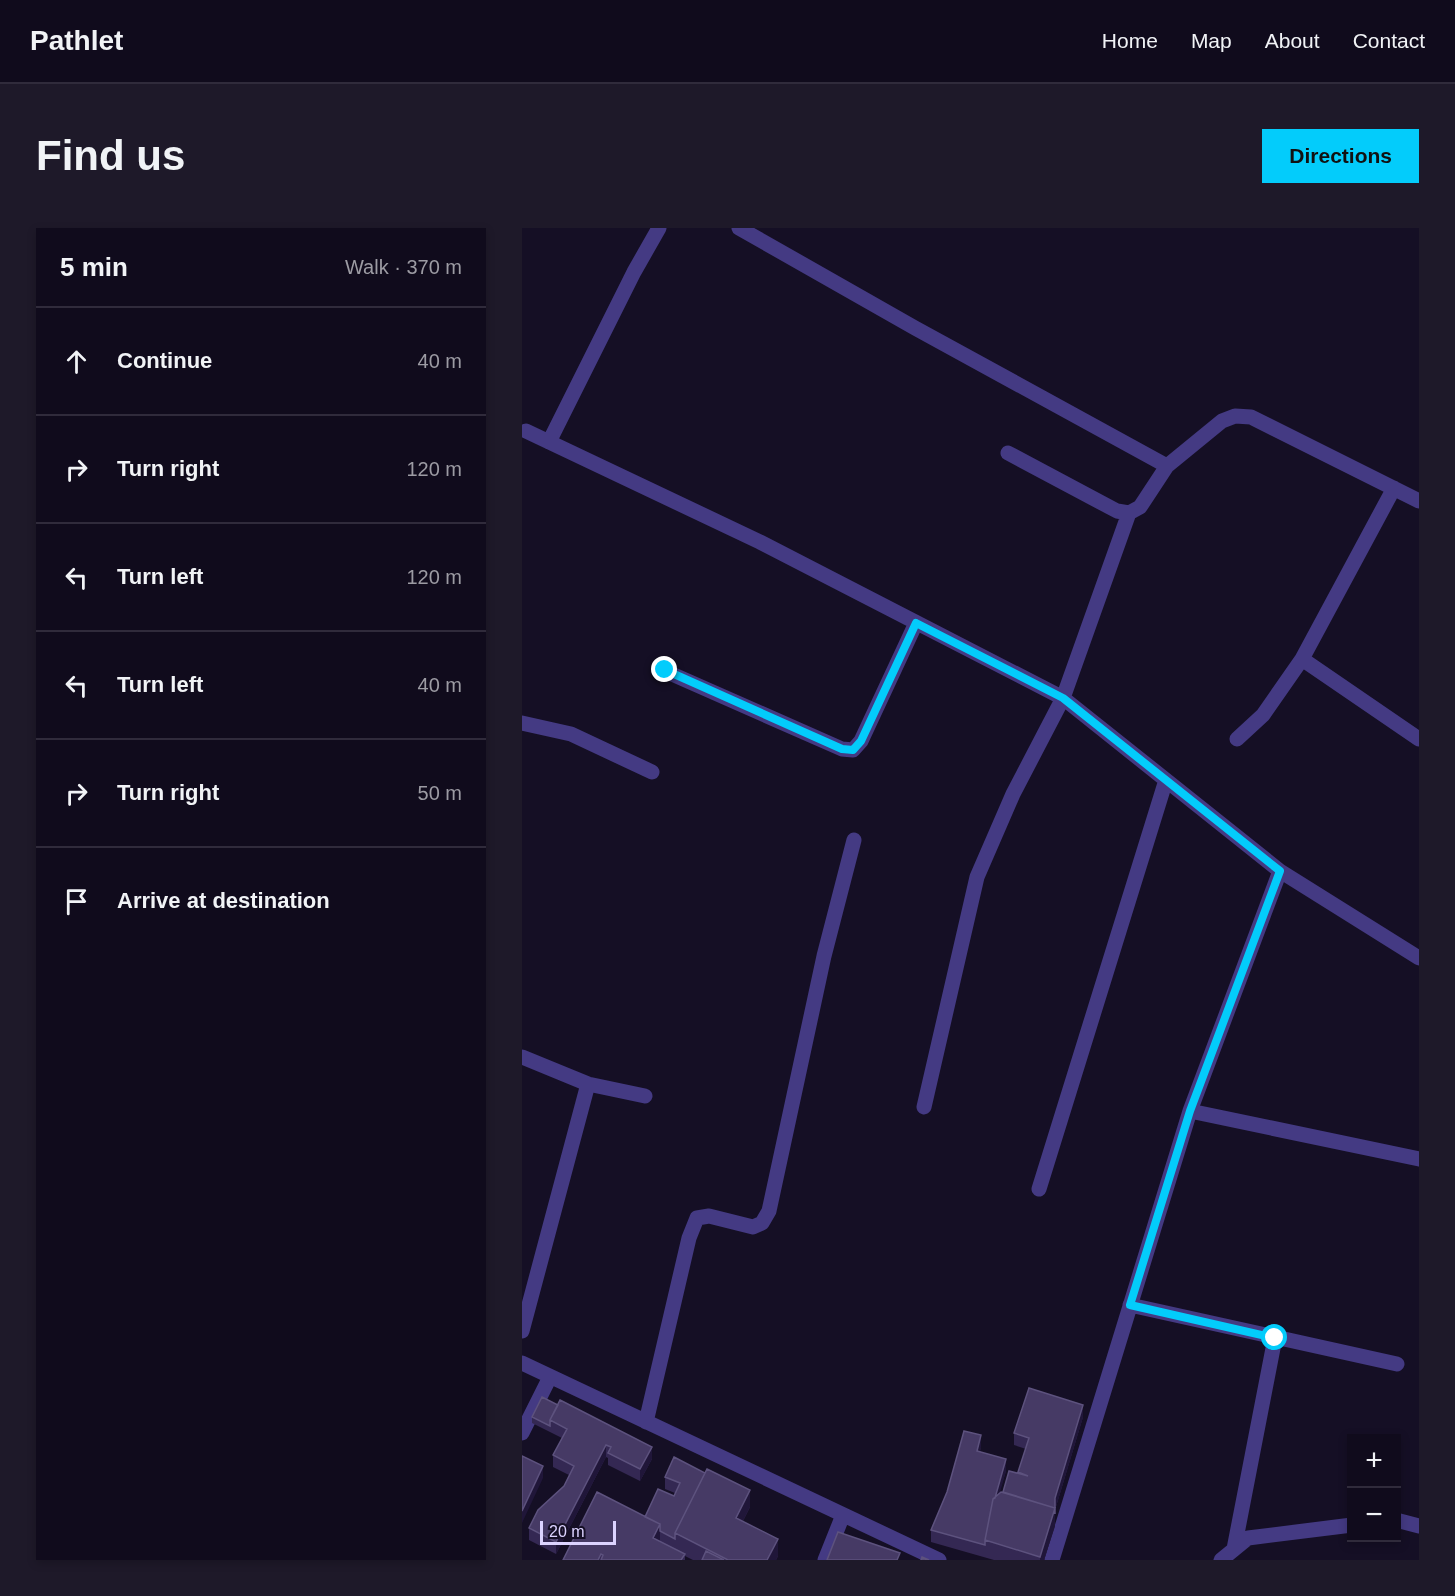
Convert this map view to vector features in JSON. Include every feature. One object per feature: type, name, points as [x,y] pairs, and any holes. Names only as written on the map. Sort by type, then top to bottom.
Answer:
[{"type":"street","points":[[549,442],[634,272],[659,228]]},
{"type":"street","points":[[739,228],[915,328],[1167,466]]},
{"type":"street","points":[[1008,453],[1117,511],[1129,513],[1140,507],[1167,466],[1222,421],[1235,416],[1251,417],[1419,501]]},
{"type":"street","points":[[526,431],[760,542],[1063,698],[1280,871],[1419,958]]},
{"type":"street","points":[[1237,739],[1263,715],[1302,659],[1394,488]]},
{"type":"street","points":[[924,1107],[977,877],[1013,794],[1063,698],[1129,513]]},
{"type":"street","points":[[665,670],[842,749],[853,750],[861,741],[916,623]]},
{"type":"street","points":[[1302,659],[1419,740]]},
{"type":"street","points":[[522,723],[571,734],[652,772]]},
{"type":"street","points":[[1039,1189],[1166,780]]},
{"type":"street","points":[[646,1422],[689,1238],[697,1218],[709,1216],[753,1227],[762,1223],[769,1211],[824,956],[854,840]]},
{"type":"street","points":[[1052,1560],[1190,1111],[1280,871]]},
{"type":"street","points":[[522,1057],[588,1084],[645,1096]]},
{"type":"street","points":[[522,1331],[588,1084]]},
{"type":"street","points":[[1190,1111],[1419,1159]]},
{"type":"street","points":[[1130,1305],[1396,1364]]},
{"type":"street","points":[[1234,1549],[1275,1338]]},
{"type":"street","points":[[522,1363],[939,1560]]},
{"type":"street","points":[[522,1433],[550,1377]]},
{"type":"street","points":[[825,1560],[843,1515]]},
{"type":"street","points":[[1401,1521],[1419,1526]]},
{"type":"street","points":[[1221,1560],[1248,1538],[1347,1526]]},
{"type":"building","points":[[1029,1388],[1083,1405],[1055,1498],[1055,1508],[1003,1492],[1009,1471],[1028,1476],[1018,1472],[1029,1438],[1014,1433]]},
{"type":"building","points":[[542,1397],[558,1405],[550,1420],[550,1426],[532,1417]]},
{"type":"building","points":[[560,1400],[652,1447],[640,1469],[608,1453],[611,1447],[606,1445],[556,1542],[529,1528],[538,1510],[564,1486],[574,1466],[553,1455],[567,1429],[550,1420]]},
{"type":"building","points":[[964,1431],[981,1435],[977,1451],[1006,1459],[993,1499],[985,1545],[931,1530],[947,1492]]},
{"type":"building","points":[[522,1456],[543,1466],[522,1511]]},
{"type":"building","points":[[674,1457],[705,1473],[675,1533],[675,1539],[660,1531],[660,1524],[645,1517],[658,1489],[674,1496],[680,1483],[665,1477]]},
{"type":"building","points":[[707,1469],[750,1490],[736,1518],[778,1539],[767,1560],[728,1560],[675,1533]]},
{"type":"building","points":[[597,1492],[660,1524],[653,1538],[685,1554],[681,1560],[601,1560],[603,1555],[601,1554],[598,1560],[563,1560]]},
{"type":"building","points":[[1001,1492],[1055,1508],[1040,1557],[985,1540],[993,1499]]},
{"type":"building","points":[[838,1532],[900,1553],[897,1560],[827,1560]]},
{"type":"building","points":[[706,1551],[724,1560],[702,1560]]},
{"type":"route","points":[[665,670],[842,749],[853,750],[861,741],[916,623],[1063,698],[1280,871],[1190,1111],[1130,1305],[1275,1338]]}]
